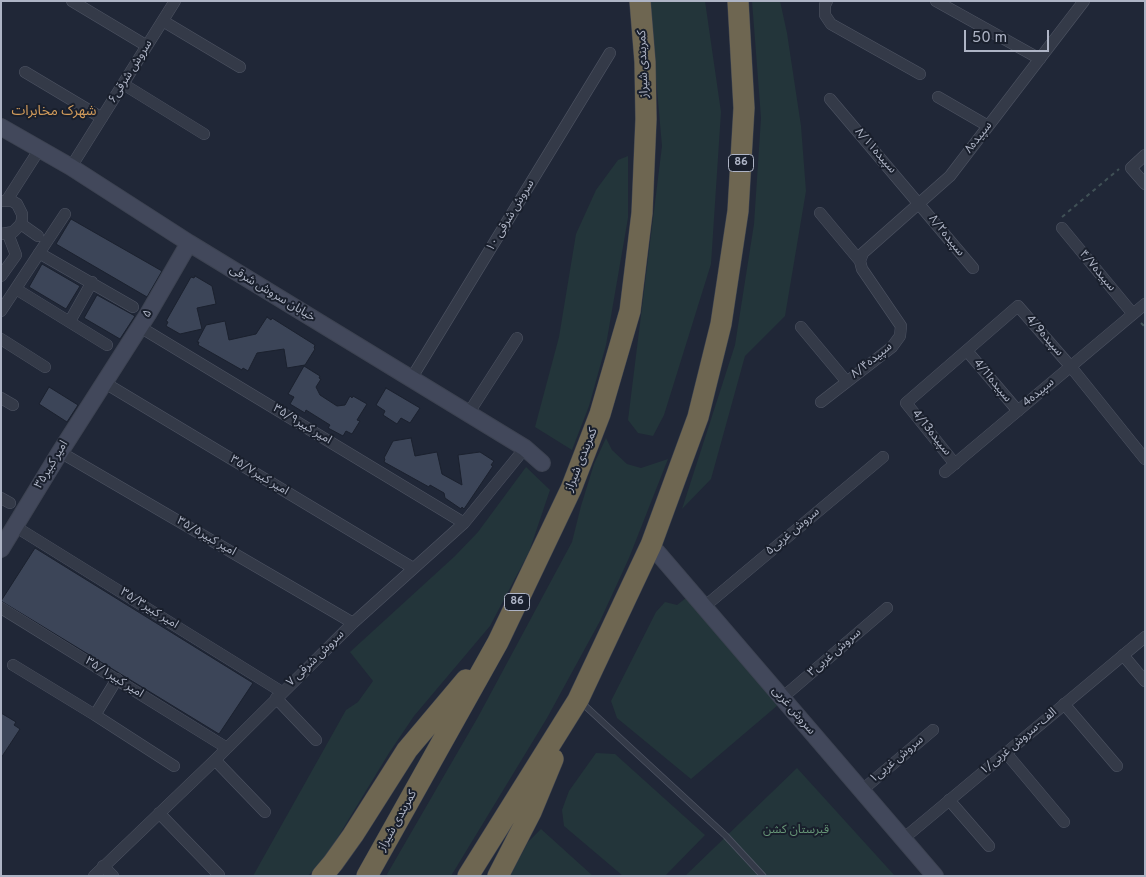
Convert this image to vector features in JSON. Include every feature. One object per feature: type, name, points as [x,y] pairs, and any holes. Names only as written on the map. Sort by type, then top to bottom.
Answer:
[{"type":"highway","points":[[629,1],[642,25]]},
{"type":"highway","name":"کمربندی شیراز","points":[[367,876],[498,642],[571,489],[600,414],[630,311],[642,213],[646,119],[640,1]]},
{"type":"highway","name":"86","points":[[498,876],[531,812],[578,700],[651,545],[698,417],[721,324],[738,211],[744,108],[740,8]]},
{"type":"highway","points":[[322,876],[353,835],[407,750],[498,642]]},
{"type":"highway","points":[[468,876],[578,700]]},
{"type":"street","points":[[72,1],[147,46]]},
{"type":"street","name":"سروش شرقی۶","points":[[71,168],[175,1]]},
{"type":"street","points":[[827,1],[825,15],[831,24],[920,74]]},
{"type":"street","points":[[936,1],[1040,59]]},
{"type":"street","name":"سپیده۸","points":[[860,261],[863,253],[950,176],[1084,1]]},
{"type":"street","points":[[163,21],[240,67]]},
{"type":"street","name":"سروش شرقی ۱۰","points":[[411,379],[610,53]]},
{"type":"street","points":[[25,72],[102,118]]},
{"type":"street","points":[[123,84],[204,134]]},
{"type":"street","points":[[938,97],[988,126]]},
{"type":"street","name":"سپیده۸/۱۱","points":[[830,99],[919,203]]},
{"type":"street","name":"خیابان سروش شرقی","points":[[1,127],[71,168],[189,243],[524,448],[542,463]]},
{"type":"street","points":[[1,276],[16,255],[5,234],[13,232],[21,224],[22,214],[12,201],[4,200],[39,150]]},
{"type":"street","points":[[1145,155],[1130,168],[1145,184]]},
{"type":"street","name":"سپیده۸/۲","points":[[919,203],[973,268]]},
{"type":"street","points":[[820,213],[860,261]]},
{"type":"street","points":[[1,310],[65,214]]},
{"type":"street","points":[[21,224],[38,236]]},
{"type":"street","name":"سپیده۴/۷","points":[[1062,228],[1133,314]]},
{"type":"street","name":"۵","points":[[105,382],[140,327],[189,243]]},
{"type":"street","points":[[39,253],[133,307]]},
{"type":"street","name":"سپیده۸/۴","points":[[821,402],[892,347],[900,336],[902,326],[862,270],[860,261]]},
{"type":"street","points":[[70,321],[92,282]]},
{"type":"street","points":[[16,289],[107,345]]},
{"type":"street","name":"4سپیده","points":[[945,472],[1145,304]]},
{"type":"street","name":"4/9سپیده","points":[[967,351],[1018,306],[1070,366],[1145,459]]},
{"type":"street","name":"امیر کبیر۳۵/۹","points":[[140,327],[464,523]]},
{"type":"street","points":[[801,327],[847,382]]},
{"type":"street","points":[[468,414],[517,338]]},
{"type":"street","points":[[1,339],[46,367]]},
{"type":"street","name":"4/13سپیده","points":[[956,464],[906,403],[967,351]]},
{"type":"street","name":"4/11سپیده","points":[[967,351],[1018,411]]},
{"type":"street","name":"امیر کبیر۳۵","points":[[1,549],[105,382]]},
{"type":"street","name":"امیر کبیر۳۵/۷","points":[[105,382],[413,568]]},
{"type":"street","points":[[1,398],[13,405]]},
{"type":"street","name":"سروش شرقی ۷","points":[[94,876],[215,760],[353,623],[464,523],[524,448]]},
{"type":"street","name":"امیر کبیر۳۵/۵","points":[[60,452],[353,623]]},
{"type":"street","name":"سروش غربی۵","points":[[704,607],[883,457]]},
{"type":"street","name":"امیر کبیر۳۵/۳","points":[[16,527],[279,695],[316,740]]},
{"type":"street","name":"سروش غربی","points":[[651,545],[935,876]]},
{"type":"street","name":"امیر کبیر۳۵/۱","points":[[1,608],[227,748]]},
{"type":"street","name":"سروش غربی۳","points":[[782,698],[887,608]]},
{"type":"street","name":"۱/الف-سروش غربی","points":[[903,839],[1145,637]]},
{"type":"street","points":[[1123,655],[1145,681]]},
{"type":"street","points":[[12,665],[174,766]]},
{"type":"street","points":[[95,715],[117,679]]},
{"type":"street","points":[[1064,704],[1117,766]]},
{"type":"street","name":"سروش غربی۱","points":[[862,791],[933,730]]},
{"type":"street","points":[[1006,753],[1064,822]]},
{"type":"street","points":[[215,760],[265,812]]},
{"type":"street","points":[[949,800],[989,846]]},
{"type":"street","points":[[159,813],[219,875]]},
{"type":"street","points":[[103,866],[113,876]]},
{"type":"lane","points":[[578,700],[726,836],[763,876]]},
{"type":"path","points":[[1062,228],[1057,222],[1127,163],[1130,168]]},
{"type":"green space","points":[[649,1],[705,1],[721,112],[711,264],[664,415],[653,436],[638,433],[628,420],[662,146]]},
{"type":"green space","points":[[752,1],[780,1],[787,33],[801,126],[806,191],[785,316],[745,356],[711,479],[682,509],[735,345],[754,224],[761,118]]},
{"type":"green space","points":[[628,156],[628,218],[606,345],[589,406],[572,450],[535,427],[559,337],[576,234],[596,190],[618,160]]},
{"type":"green space","points":[[606,438],[612,450],[627,464],[641,468],[668,459],[629,558],[600,621],[547,718],[451,876],[386,876],[478,717],[572,542],[594,464]]},
{"type":"green space","points":[[526,467],[550,490],[529,552],[490,626],[414,716],[389,753],[327,855],[308,876],[253,876],[346,710],[358,702],[373,681],[350,652],[455,556],[478,532]]},
{"type":"green space","points":[[686,598],[778,705],[691,779],[617,718],[611,701],[656,612],[665,602],[677,605]]},
{"type":"green space","points":[[596,753],[615,754],[705,835],[665,876],[623,876],[564,826],[562,810],[569,791]]},
{"type":"green space","name":"قبرستان کشن","points":[[797,768],[895,876],[685,876]]},
{"type":"green space","points":[[541,829],[593,876],[510,876],[528,842]]},
{"type":"building","points":[[71,219],[162,271],[147,297],[56,244]]},
{"type":"building","points":[[42,264],[80,286],[66,309],[29,287]]},
{"type":"building","points":[[195,276],[212,286],[216,304],[197,308],[202,329],[180,334],[166,326],[168,322],[166,321],[191,277],[194,278]]},
{"type":"building","points":[[97,295],[135,316],[120,339],[84,318]]},
{"type":"building","points":[[267,317],[271,320],[272,318],[315,345],[315,349],[305,365],[287,368],[284,349],[257,353],[248,371],[243,368],[242,370],[198,345],[199,342],[197,342],[206,325],[225,321],[229,340],[256,334]]},
{"type":"building","points":[[304,366],[320,376],[319,378],[321,379],[316,387],[320,395],[337,406],[345,405],[350,396],[367,404],[357,420],[360,421],[352,434],[346,431],[343,436],[328,428],[330,425],[306,410],[305,413],[290,404],[294,397],[288,394]]},
{"type":"building","points":[[49,387],[78,405],[67,422],[39,404]]},
{"type":"building","points":[[386,388],[420,408],[410,423],[401,418],[397,424],[383,415],[385,411],[376,405]]},
{"type":"building","points":[[411,438],[415,456],[437,452],[442,474],[462,485],[458,455],[480,452],[494,461],[491,465],[493,466],[464,509],[462,507],[461,509],[445,498],[444,493],[430,485],[429,487],[384,462],[384,458],[393,441]]},
{"type":"building","points":[[35,548],[253,683],[219,734],[1,601]]},
{"type":"building","points":[[1,713],[16,722],[14,725],[20,729],[1,758]]},
{"type":"district","name":"شهرک مخابرات","points":[[54,112]]}]
